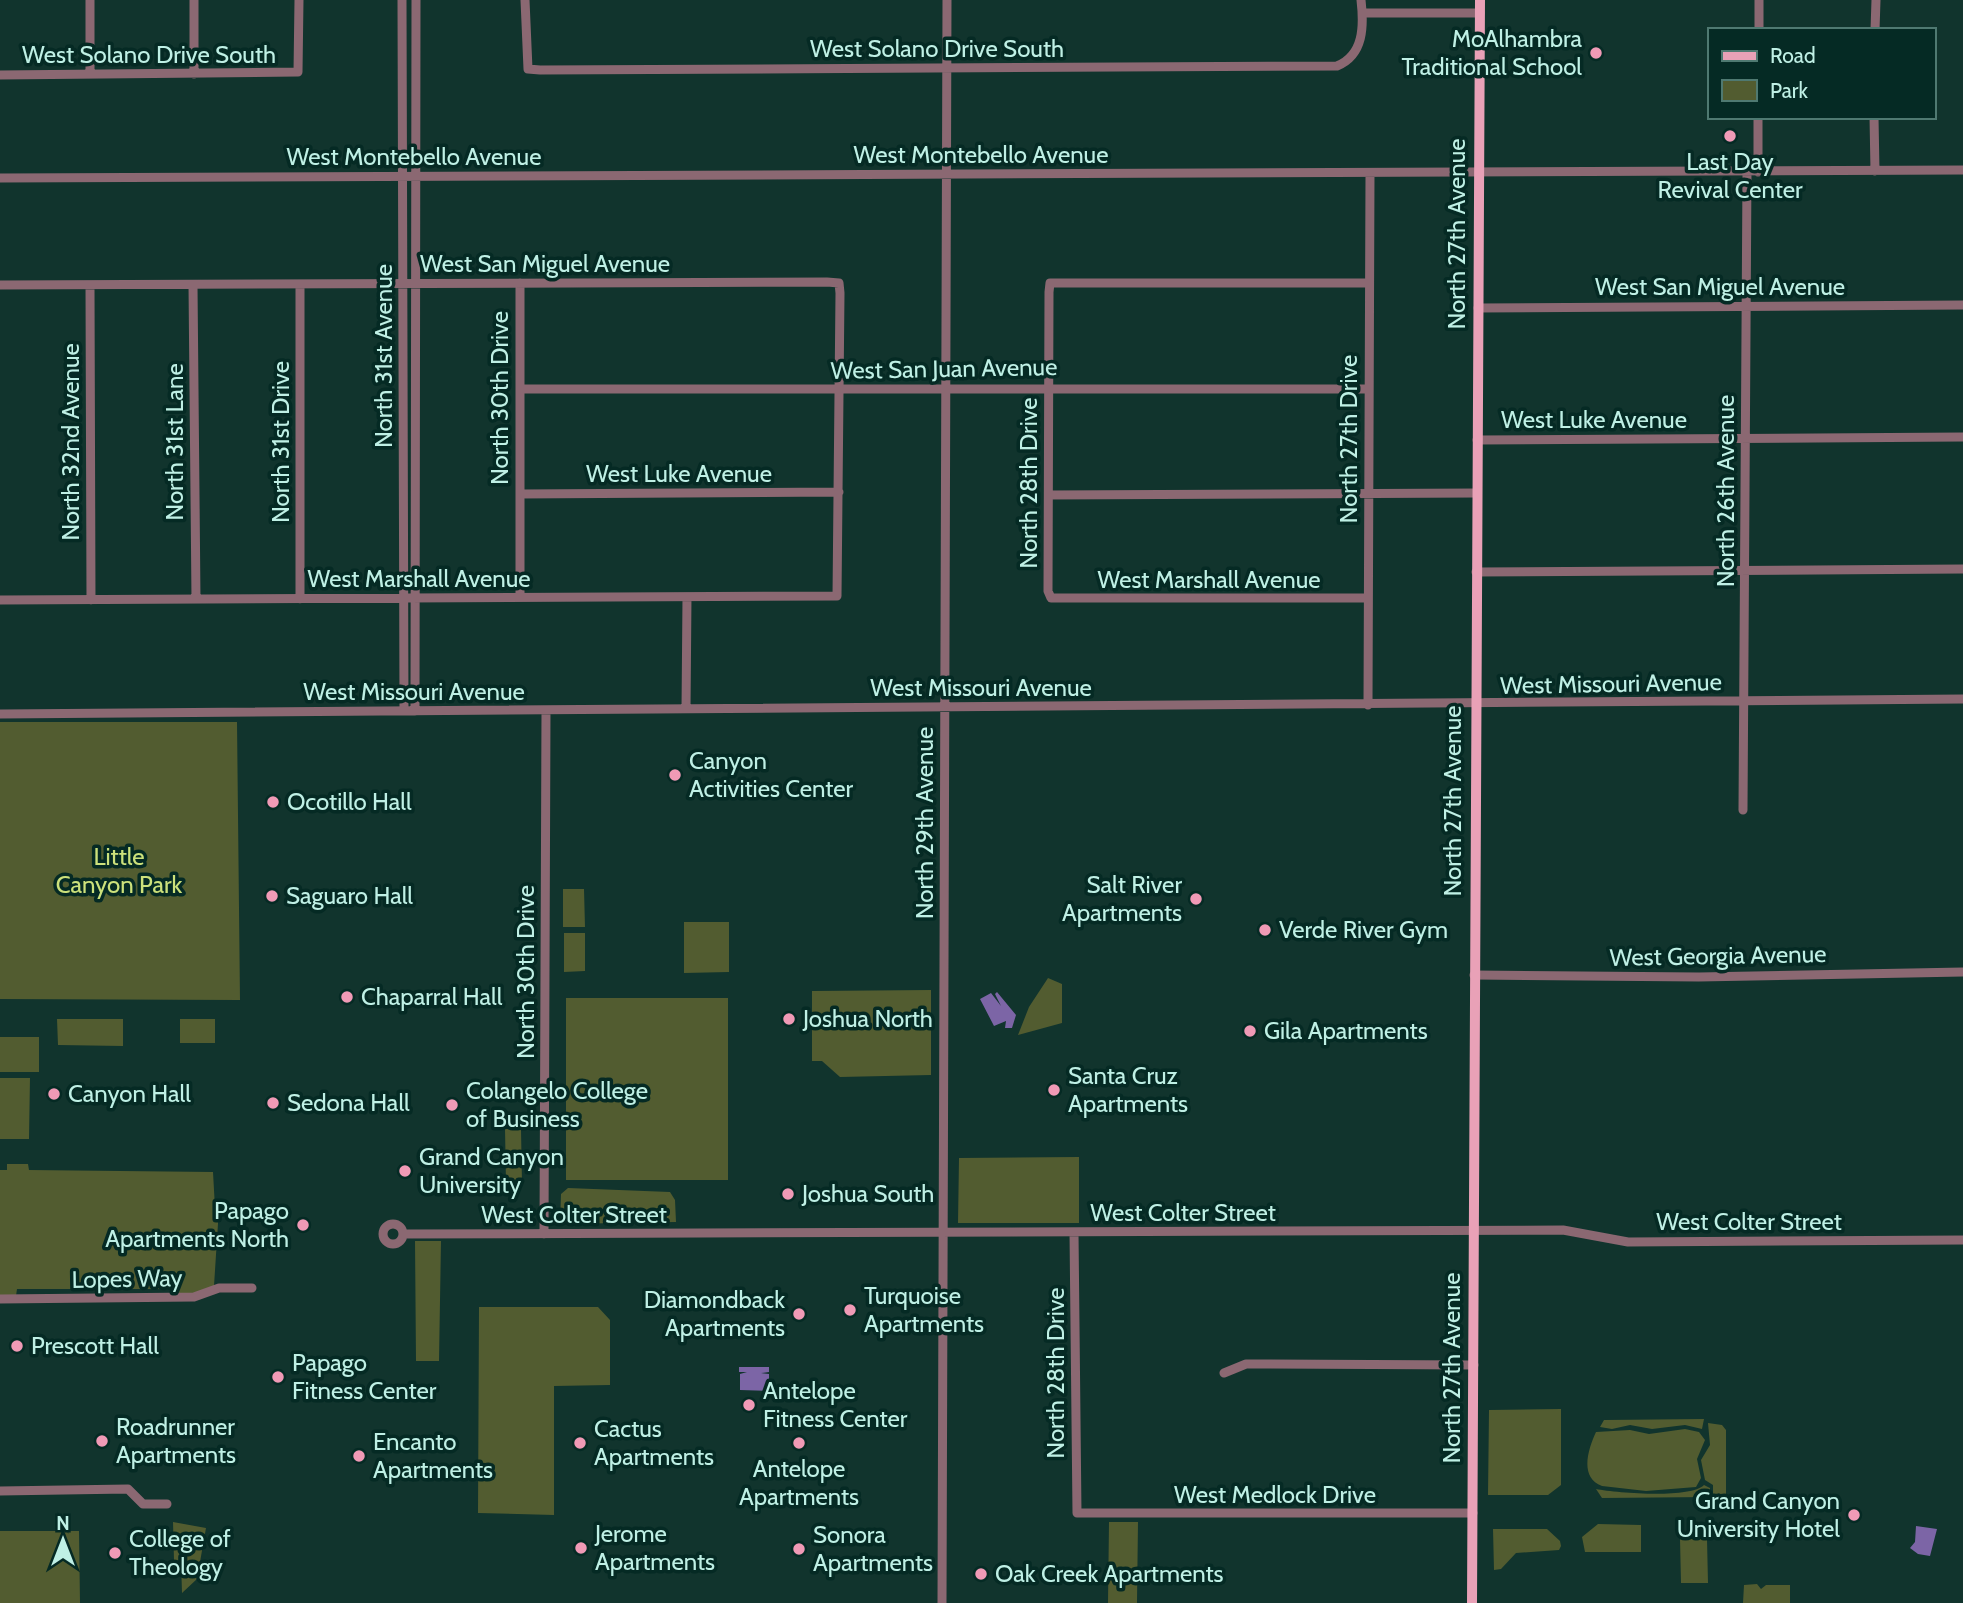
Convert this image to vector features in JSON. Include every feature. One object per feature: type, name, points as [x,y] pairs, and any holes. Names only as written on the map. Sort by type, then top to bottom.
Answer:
[{"type":"main road","name":"North 27th Avenue","points":[[1472,1603],[1480,0]]},
{"type":"street","points":[[90,0],[90,75]]},
{"type":"street","points":[[194,0],[194,74]]},
{"type":"street","name":"West Solano Drive South","points":[[0,75],[298,72],[299,0]]},
{"type":"street","name":"North 31st Avenue","points":[[402,0],[404,711]]},
{"type":"street","name":"North 31st Avenue","points":[[415,0],[415,711]]},
{"type":"street","name":"West Solano Drive South","points":[[525,0],[528,69],[1328,67],[1346,62],[1360,44],[1362,13]]},
{"type":"street","name":"North 29th Avenue","points":[[942,1603],[947,0]]},
{"type":"street","points":[[1361,0],[1362,13],[1480,13]]},
{"type":"street","points":[[1759,0],[1759,28]]},
{"type":"street","points":[[1875,28],[1876,0]]},
{"type":"street","name":"North 26th Avenue","points":[[1744,810],[1746,307],[1758,119]]},
{"type":"street","points":[[1874,119],[1875,171]]},
{"type":"street","name":"West Montebello Avenue","points":[[0,178],[1963,170]]},
{"type":"street","name":"North 27th Drive","points":[[1368,705],[1370,174]]},
{"type":"street","name":"West San Miguel Avenue","points":[[0,285],[839,283],[839,390]]},
{"type":"street","name":"North 30th Drive","points":[[520,284],[520,597]]},
{"type":"street","name":"North 28th Drive","points":[[1051,598],[1048,387],[1051,284],[1369,284]]},
{"type":"street","name":"North 32nd Avenue","points":[[90,285],[91,600]]},
{"type":"street","name":"North 31st Lane","points":[[193,285],[196,599]]},
{"type":"street","name":"North 31st Drive","points":[[300,285],[300,599]]},
{"type":"street","name":"West San Miguel Avenue","points":[[1478,308],[1963,305]]},
{"type":"street","name":"West San Juan Avenue","points":[[520,389],[1369,389]]},
{"type":"street","points":[[839,390],[839,492]]},
{"type":"street","points":[[403,433],[415,433]]},
{"type":"street","name":"West Luke Avenue","points":[[1477,440],[1963,437]]},
{"type":"street","name":"West Marshall Avenue","points":[[0,600],[838,596],[839,492]]},
{"type":"street","name":"West Luke Avenue","points":[[520,494],[839,492]]},
{"type":"street","points":[[1048,495],[1477,493]]},
{"type":"street","points":[[1476,572],[1963,569]]},
{"type":"street","points":[[686,709],[687,597]]},
{"type":"street","name":"West Marshall Avenue","points":[[1051,598],[1368,598]]},
{"type":"street","name":"West Missouri Avenue","points":[[0,714],[1963,699]]},
{"type":"street","name":"North 30th Drive","points":[[544,1234],[546,710]]},
{"type":"street","name":"West Georgia Avenue","points":[[1474,975],[1699,977],[1963,972]]},
{"type":"street","name":"West Colter Street","points":[[403,1234],[1563,1230],[1628,1242],[1963,1240]]},
{"type":"street","name":"North 28th Drive","points":[[1074,1232],[1077,1513]]},
{"type":"street","name":"Lopes Way","points":[[0,1299],[194,1297],[212,1290],[252,1288]]},
{"type":"street","points":[[1224,1373],[1246,1364],[1474,1365]]},
{"type":"street","points":[[0,1491],[128,1489],[143,1504],[167,1504]]},
{"type":"street","name":"West Medlock Drive","points":[[1077,1513],[1473,1513]]},
{"type":"green space","name":"Little Canyon Park","points":[[0,722],[237,722],[240,1000],[0,999]]},
{"type":"green space","points":[[563,889],[584,889],[585,927],[563,927]]},
{"type":"green space","points":[[684,922],[729,922],[729,972],[684,973]]},
{"type":"green space","points":[[564,933],[585,933],[585,971],[564,972]]},
{"type":"green space","points":[[1048,978],[1062,984],[1062,1023],[1018,1035],[1029,1007]]},
{"type":"green space","points":[[931,990],[931,1075],[840,1077],[822,1061],[812,1061],[812,991]]},
{"type":"green space","points":[[566,998],[728,998],[728,1180],[566,1180]]},
{"type":"green space","points":[[57,1019],[123,1019],[123,1046],[58,1045]]},
{"type":"green space","points":[[180,1019],[215,1019],[215,1043],[180,1043]]},
{"type":"green space","points":[[0,1037],[39,1037],[39,1072],[0,1072]]},
{"type":"green space","points":[[0,1078],[30,1078],[29,1139],[0,1139]]},
{"type":"green space","points":[[505,1129],[521,1129],[522,1183],[506,1183]]},
{"type":"green space","points":[[1079,1157],[1079,1223],[958,1223],[959,1158]]},
{"type":"green space","points":[[7,1164],[28,1164],[29,1170],[213,1172],[215,1208],[219,1208],[214,1286],[186,1294],[169,1289],[17,1289],[16,1296],[0,1296],[0,1170],[7,1170]]},
{"type":"green space","points":[[568,1188],[670,1192],[675,1200],[676,1222],[560,1224],[561,1194]]},
{"type":"green space","points":[[415,1241],[441,1241],[439,1361],[416,1361]]},
{"type":"green space","points":[[479,1307],[598,1307],[610,1320],[610,1385],[554,1386],[554,1515],[478,1513]]},
{"type":"green space","points":[[1561,1409],[1561,1485],[1548,1495],[1488,1495],[1489,1410]]},
{"type":"green space","points":[[1704,1419],[1702,1429],[1685,1425],[1652,1429],[1630,1425],[1612,1429],[1600,1427],[1604,1420]]},
{"type":"green space","points":[[1708,1423],[1722,1425],[1726,1430],[1726,1500],[1713,1500],[1713,1485],[1705,1480],[1701,1460],[1710,1445]]},
{"type":"green space","points":[[1685,1429],[1699,1432],[1705,1440],[1697,1459],[1701,1478],[1696,1487],[1646,1491],[1602,1486],[1590,1477],[1588,1454],[1596,1432],[1630,1430],[1649,1434]]},
{"type":"green space","points":[[1704,1485],[1710,1488],[1710,1497],[1602,1498],[1596,1489],[1669,1493],[1684,1492]]},
{"type":"green space","points":[[173,1522],[206,1528],[197,1579],[182,1593],[181,1561],[174,1560]]},
{"type":"green space","points":[[1109,1522],[1138,1522],[1137,1603],[1108,1603]]},
{"type":"green space","points":[[1598,1524],[1641,1525],[1641,1552],[1585,1552],[1582,1537]]},
{"type":"green space","points":[[1493,1529],[1547,1529],[1560,1541],[1561,1546],[1559,1550],[1516,1553],[1501,1569],[1494,1570]]},
{"type":"green space","points":[[0,1531],[79,1531],[80,1603],[0,1603]]},
{"type":"green space","points":[[1680,1539],[1707,1539],[1708,1583],[1681,1583]]},
{"type":"green space","points":[[1757,1584],[1761,1589],[1766,1585],[1790,1585],[1790,1603],[1743,1603],[1744,1585]]},
{"type":"shaded area","points":[[997,992],[1016,1015],[1012,1028],[1005,1028],[1006,1021],[994,1026],[980,999],[991,993],[1001,1006],[995,994]]},
{"type":"shaded area","points":[[739,1367],[769,1367],[769,1372],[761,1373],[769,1374],[769,1391],[740,1390],[740,1374],[747,1372],[739,1372]]},
{"type":"shaded area","points":[[1916,1526],[1937,1529],[1930,1556],[1918,1554],[1910,1548],[1915,1542]]},
{"type":"place","name":"MoAlhambra Traditional School","points":[[1596,53]]},
{"type":"place","name":"Last Day Revival Center","points":[[1730,136]]},
{"type":"place","name":"Canyon Activities Center","points":[[675,775]]},
{"type":"place","name":"Ocotillo Hall","points":[[273,802]]},
{"type":"place","name":"Saguaro Hall","points":[[272,896]]},
{"type":"place","name":"Salt River Apartments","points":[[1196,899]]},
{"type":"place","name":"Verde River Gym","points":[[1265,930]]},
{"type":"place","name":"Chaparral Hall","points":[[347,997]]},
{"type":"place","name":"Joshua North","points":[[789,1019]]},
{"type":"place","name":"Gila Apartments","points":[[1250,1031]]},
{"type":"place","name":"Santa Cruz Apartments","points":[[1054,1090]]},
{"type":"place","name":"Canyon Hall","points":[[54,1094]]},
{"type":"place","name":"Sedona Hall","points":[[273,1103]]},
{"type":"place","name":"Colangelo College of Business","points":[[452,1105]]},
{"type":"place","name":"Grand Canyon University","points":[[405,1171]]},
{"type":"place","name":"Joshua South","points":[[788,1194]]},
{"type":"place","name":"Papago Apartments North","points":[[303,1225]]},
{"type":"place","name":"Turquoise Apartments","points":[[850,1310]]},
{"type":"place","name":"Diamondback Apartments","points":[[799,1314]]},
{"type":"place","name":"Prescott Hall","points":[[17,1346]]},
{"type":"place","name":"Papago Fitness Center","points":[[278,1377]]},
{"type":"place","name":"Antelope Fitness Center","points":[[749,1405]]},
{"type":"place","name":"Roadrunner Apartments","points":[[102,1441]]},
{"type":"place","name":"Cactus Apartments","points":[[580,1443]]},
{"type":"place","name":"Antelope Apartments","points":[[799,1443]]},
{"type":"place","name":"Encanto Apartments","points":[[359,1456]]},
{"type":"place","name":"Grand Canyon University Hotel","points":[[1854,1515]]},
{"type":"place","name":"Jerome Apartments","points":[[581,1548]]},
{"type":"place","name":"Sonora Apartments","points":[[799,1549]]},
{"type":"place","name":"College of Theology","points":[[115,1553]]},
{"type":"place","name":"Oak Creek Apartments","points":[[981,1574]]}]
